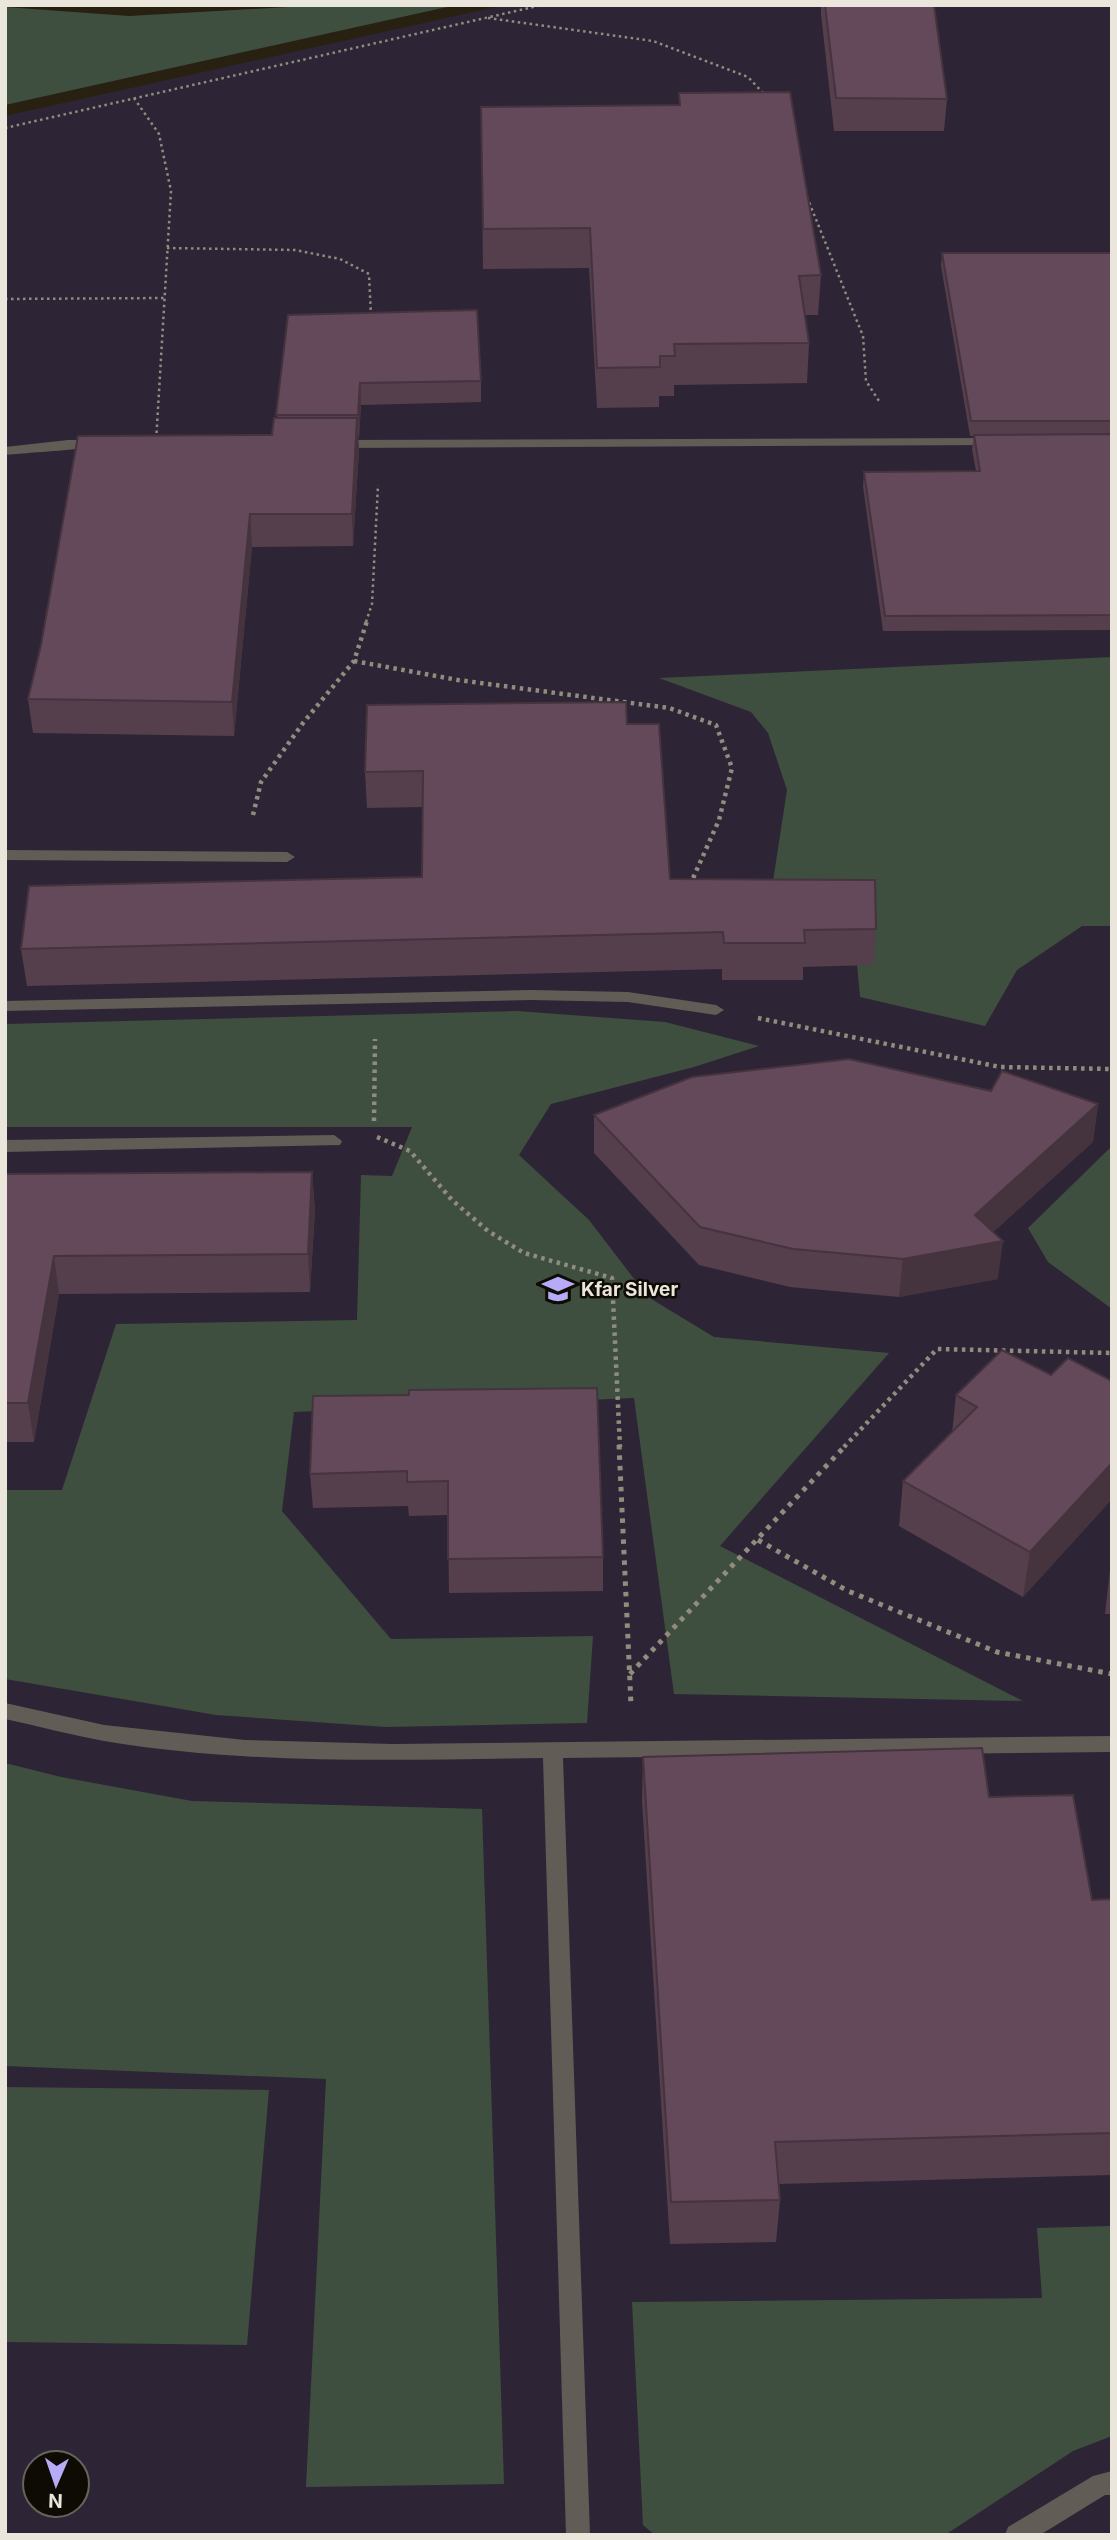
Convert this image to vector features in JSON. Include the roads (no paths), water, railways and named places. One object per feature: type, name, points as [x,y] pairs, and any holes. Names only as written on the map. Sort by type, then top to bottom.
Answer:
[{"type":"street","points":[[324,444],[1003,442]]},
{"type":"street","points":[[5,451],[68,444],[156,444]]},
{"type":"street","points":[[5,855],[287,857]]},
{"type":"street","points":[[5,1006],[531,995],[628,997],[716,1010]]},
{"type":"street","points":[[5,1146],[334,1141]]},
{"type":"street","points":[[5,1711],[103,1733],[246,1748],[392,1752],[1112,1744]]},
{"type":"street","points":[[553,1750],[578,2535]]},
{"type":"street","points":[[1017,2535],[1102,2484],[1112,2483]]},
{"type":"place","name":"Kfar Silver","points":[[558,1289]]}]
